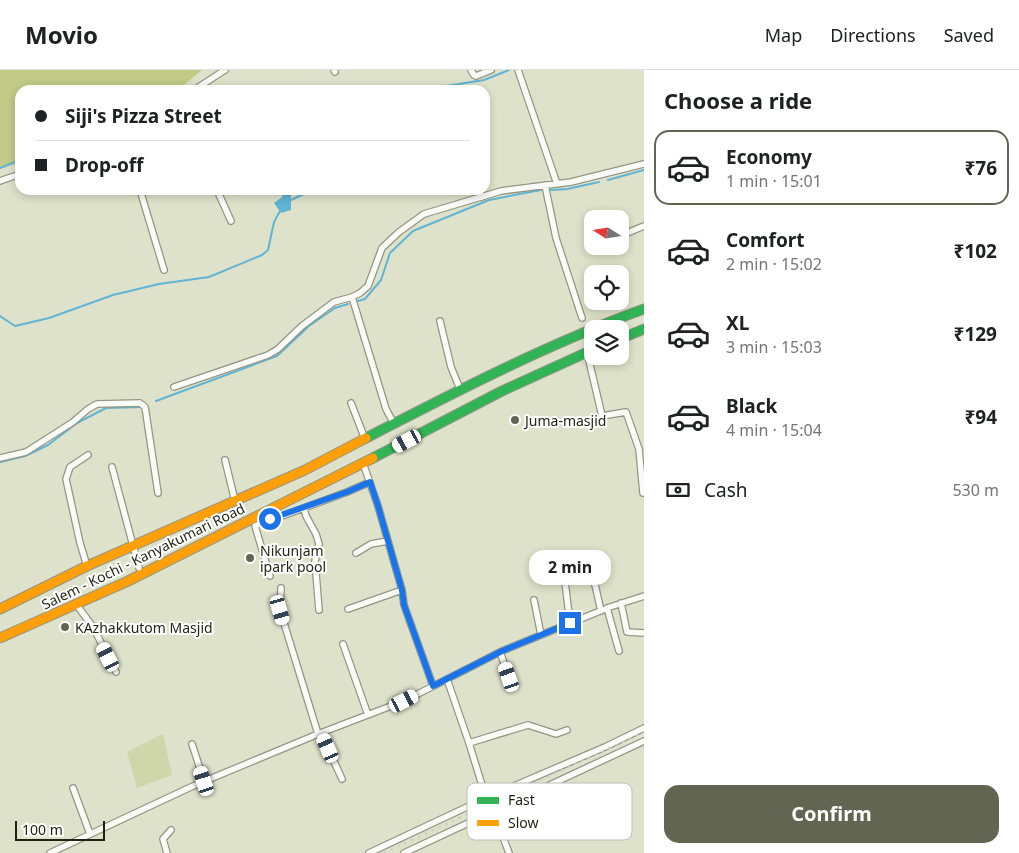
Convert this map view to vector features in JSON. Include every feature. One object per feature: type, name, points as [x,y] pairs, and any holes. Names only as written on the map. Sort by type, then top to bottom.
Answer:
[{"type":"main road","points":[[0,610],[87,566],[306,470],[460,388],[598,326],[644,309]]},
{"type":"main road","points":[[629,335],[644,329]]},
{"type":"main road","name":"Salem - Kochi - Kanyakumari Road","points":[[0,638],[126,582],[502,391],[584,354]]},
{"type":"street","points":[[202,85],[226,70]]},
{"type":"street","points":[[471,70],[476,76],[492,70]]},
{"type":"street","points":[[518,70],[557,184]]},
{"type":"street","points":[[490,194],[571,182],[644,164]]},
{"type":"street","points":[[0,182],[15,176]]},
{"type":"street","points":[[545,185],[556,238],[582,318]]},
{"type":"street","points":[[142,195],[164,270]]},
{"type":"street","points":[[219,195],[231,220]]},
{"type":"street","points":[[174,386],[278,349],[302,326],[329,305],[352,298],[368,286],[382,248],[410,223],[424,214],[486,195]]},
{"type":"street","points":[[629,232],[644,226]]},
{"type":"street","points":[[352,298],[386,409],[394,424]]},
{"type":"street","points":[[440,322],[451,367],[460,388]]},
{"type":"street","points":[[593,365],[602,416],[626,412],[639,449],[643,493]]},
{"type":"street","points":[[0,458],[26,452],[97,404],[140,403],[145,407],[158,493]]},
{"type":"street","points":[[351,403],[365,439]]},
{"type":"street","points":[[87,566],[66,479],[70,466],[88,455]]},
{"type":"street","points":[[225,460],[235,501]]},
{"type":"street","points":[[363,463],[388,541],[402,590],[404,605],[433,686]]},
{"type":"street","points":[[112,467],[139,568]]},
{"type":"street","points":[[270,576],[255,526],[370,482]]},
{"type":"street","points":[[304,508],[319,544],[315,561],[319,610]]},
{"type":"street","points":[[356,553],[371,544],[388,541]]},
{"type":"street","points":[[589,558],[619,651]]},
{"type":"street","points":[[565,582],[570,623]]},
{"type":"street","points":[[281,588],[280,610],[319,734],[342,779]]},
{"type":"street","points":[[348,609],[402,590]]},
{"type":"street","points":[[50,853],[58,851],[204,781],[404,701],[500,652],[604,609],[644,596]]},
{"type":"street","points":[[534,600],[540,635]]},
{"type":"street","points":[[621,603],[628,632],[644,633]]},
{"type":"street","points":[[76,604],[93,627],[116,672]]},
{"type":"street","points":[[343,644],[368,715]]},
{"type":"street","points":[[500,652],[509,677]]},
{"type":"street","points":[[447,679],[470,743],[482,783]]},
{"type":"street","points":[[470,743],[528,725],[556,734],[567,730]]},
{"type":"street","points":[[521,783],[606,747],[644,728]]},
{"type":"street","points":[[553,783],[644,741]]},
{"type":"street","points":[[192,744],[204,781]]},
{"type":"street","points":[[73,788],[90,834]]},
{"type":"street","points":[[369,853],[467,807]]},
{"type":"street","points":[[404,853],[467,823]]},
{"type":"street","points":[[167,853],[163,839],[170,830]]},
{"type":"street","points":[[504,840],[509,853]]},
{"type":"green space","points":[[0,70],[202,70],[184,85],[15,85],[15,164],[0,169]]},
{"type":"green space","points":[[163,734],[172,775],[137,788],[127,752]]},
{"type":"water","points":[[283,195],[291,195],[291,210],[281,213],[274,203]]},
{"type":"waterway","points":[[453,85],[484,80],[509,70]]},
{"type":"waterway","points":[[0,168],[15,162]]},
{"type":"waterway","points":[[608,180],[644,170]]},
{"type":"waterway","points":[[551,190],[567,189],[599,182]]},
{"type":"waterway","points":[[358,301],[365,299],[381,280],[390,253],[413,231],[489,200],[541,190]]},
{"type":"waterway","points":[[289,201],[302,195]]},
{"type":"waterway","points":[[0,316],[15,326],[49,318],[113,295],[159,284],[209,277],[262,255],[268,250],[274,222],[280,211]]},
{"type":"waterway","points":[[156,401],[277,356],[309,326],[335,308],[348,304]]},
{"type":"waterway","points":[[0,462],[25,456],[48,445],[77,423],[106,408],[140,407]]},
{"type":"railway","points":[[534,783],[644,732]]},
{"type":"railway","points":[[384,853],[467,814]]},
{"type":"traffic: fast","points":[[366,438],[538,353],[644,309]]},
{"type":"traffic: fast","points":[[629,335],[644,329]]},
{"type":"traffic: fast","points":[[373,458],[502,391],[584,354]]},
{"type":"traffic: slow","points":[[0,609],[87,566],[305,470],[366,438]]},
{"type":"traffic: slow","points":[[0,638],[126,582],[373,458]]},
{"type":"place","name":"Juma-masjid","points":[[515,420]]},
{"type":"place","name":"Nikunjam ipark pool","points":[[250,558]]},
{"type":"place","name":"KAzhakkutom Masjid","points":[[65,627]]},
{"type":"route","points":[[270,519],[370,482],[402,590],[404,605],[433,686],[502,651],[570,623]]}]
